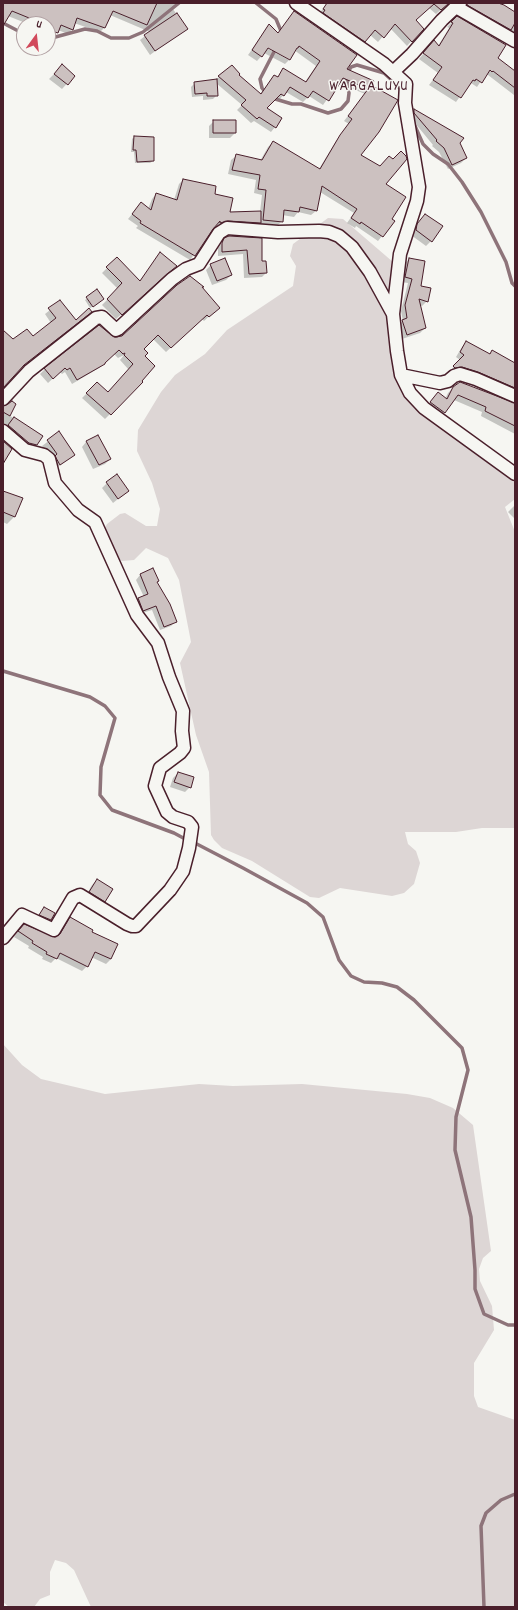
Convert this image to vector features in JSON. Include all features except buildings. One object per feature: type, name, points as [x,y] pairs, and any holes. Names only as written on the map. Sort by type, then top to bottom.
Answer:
[{"type":"street","points":[[296,3],[384,64],[404,81],[407,86],[406,97],[418,188],[416,201],[400,254],[393,314],[401,375],[410,393],[424,408],[515,474]]},
{"type":"street","points":[[392,72],[412,54],[442,20],[458,5],[515,41]]},
{"type":"street","points":[[3,399],[29,371],[96,318],[102,318],[116,330],[118,329],[172,279],[186,269],[199,264],[219,233],[226,228],[278,232],[318,231],[329,232],[339,236],[352,247],[370,272],[393,314]]},
{"type":"street","points":[[401,375],[440,383],[448,381],[454,376],[460,374],[476,379],[515,396]]},
{"type":"street","points":[[3,431],[25,450],[44,455],[49,458],[55,483],[78,510],[95,522],[137,614],[158,643],[182,711],[184,748],[180,753],[160,768],[155,786],[167,812],[173,817],[188,822],[192,828],[189,848],[183,870],[174,885],[136,926],[127,924],[80,895],[73,898],[54,930],[22,915],[3,938]]},
{"type":"shaded area","points":[[328,218],[343,219],[393,262],[390,296],[391,358],[413,407],[515,483],[515,499],[505,507],[515,532],[515,828],[482,828],[456,832],[405,832],[408,844],[416,851],[420,863],[414,884],[404,893],[392,896],[340,888],[319,898],[310,897],[252,861],[222,848],[214,840],[211,835],[209,772],[196,735],[180,663],[191,642],[179,580],[168,558],[146,548],[134,560],[122,561],[106,553],[100,536],[107,524],[120,514],[125,513],[146,526],[157,526],[160,509],[152,483],[137,451],[138,430],[161,392],[175,375],[205,354],[227,330],[293,286],[296,266],[290,256],[293,244]]},
{"type":"shaded area","points":[[3,1044],[22,1065],[41,1079],[105,1094],[199,1084],[233,1086],[302,1084],[407,1094],[430,1098],[453,1108],[473,1125],[491,1251],[483,1258],[479,1269],[480,1281],[492,1306],[494,1330],[474,1363],[474,1396],[478,1407],[515,1420],[515,1607],[91,1607],[74,1570],[66,1563],[55,1560],[50,1572],[50,1595],[40,1599],[34,1607],[9,1607],[3,1602]]},
{"type":"waterway","points":[[56,37],[85,29],[97,31],[111,38],[129,38],[143,32],[179,3]]},
{"type":"waterway","points":[[256,3],[276,19],[281,31],[280,35]]},
{"type":"waterway","points":[[3,23],[16,30]]},
{"type":"waterway","points":[[266,93],[262,88],[260,79],[276,48]]},
{"type":"waterway","points":[[272,98],[292,104],[301,104],[328,113],[341,109],[348,101],[349,93],[346,75],[351,67],[357,65],[384,73],[403,92]]},
{"type":"waterway","points":[[415,126],[423,144],[433,154],[448,164],[462,182],[481,212],[506,262],[512,283],[515,286]]},
{"type":"waterway","points":[[3,671],[90,697],[105,706],[115,718],[101,767],[100,795],[112,810],[174,833],[187,840]]},
{"type":"waterway","points":[[193,842],[307,903],[323,917],[339,960],[351,976],[364,982],[382,983],[397,987],[414,1000],[462,1048],[468,1070],[456,1117],[455,1150],[471,1217],[475,1289],[484,1314],[508,1325],[515,1325]]},
{"type":"waterway","points":[[484,1607],[481,1526],[486,1513],[501,1500],[515,1494]]},
{"type":"district","name":"WARGALUYU","points":[[369,88]]}]
